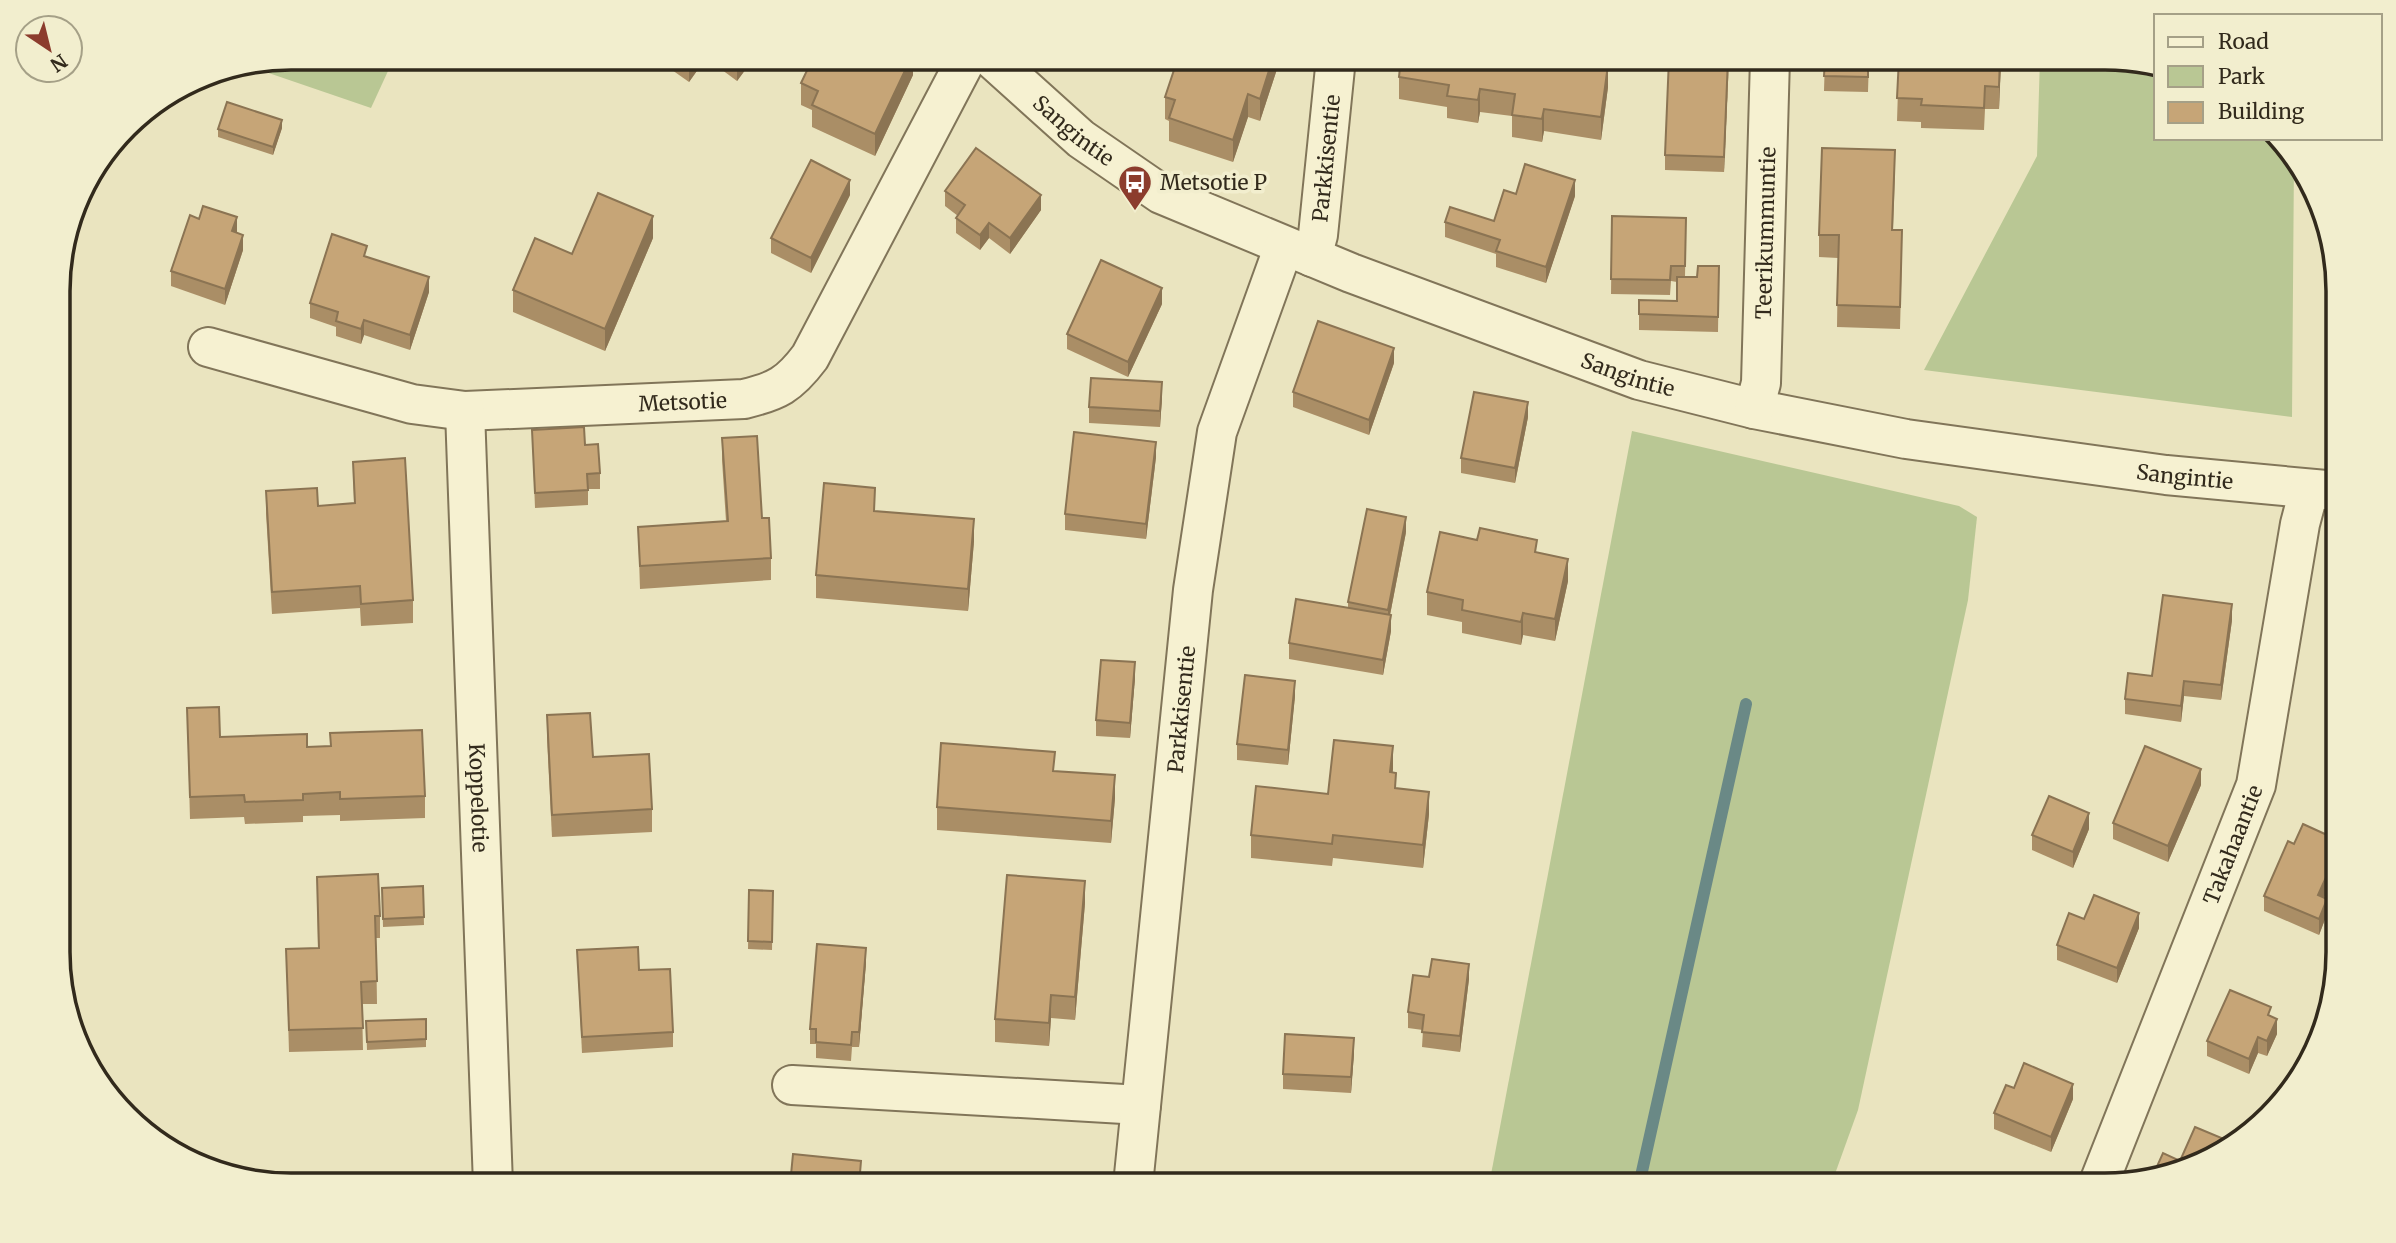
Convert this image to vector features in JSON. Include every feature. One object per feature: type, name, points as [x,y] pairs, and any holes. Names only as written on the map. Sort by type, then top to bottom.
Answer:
[{"type":"street","name":"Metsotie","points":[[208,347],[412,404],[465,411],[744,399],[771,393],[793,380],[810,357],[961,70]]},
{"type":"street","name":"Sangintie","points":[[1004,70],[1081,139],[1161,194],[1298,252],[1543,347],[1639,380],[1754,409],[2008,454],[2323,491]]},
{"type":"street","name":"Parkkisentie","points":[[1134,1173],[1193,590],[1217,432],[1298,252],[1318,235],[1335,70]]},
{"type":"street","name":"Teerikummuntie","points":[[1754,409],[1761,383],[1770,70]]},
{"type":"street","name":"Koppelotie","points":[[465,411],[493,1173]]},
{"type":"street","name":"Takahaantie","points":[[2103,1173],[2256,785],[2298,538],[2323,491]]},
{"type":"street","points":[[792,1086],[1141,1105]]},
{"type":"green space","points":[[388,70],[371,108],[265,72]]},
{"type":"green space","points":[[2040,70],[2105,70],[2154,76],[2154,140],[2266,140],[2271,145],[2294,177],[2292,417],[1924,370],[2037,156]]},
{"type":"green space","points":[[1632,431],[1959,506],[1977,517],[1968,600],[1858,1110],[1835,1173],[1491,1173]]},
{"type":"building","points":[[807,70],[905,70],[875,134],[812,105],[818,91],[801,83]]},
{"type":"building","points":[[1174,70],[1269,70],[1260,99],[1248,94],[1233,140],[1169,118],[1175,100],[1165,97]]},
{"type":"building","points":[[1400,70],[1607,70],[1601,117],[1544,109],[1542,119],[1512,115],[1515,94],[1480,89],[1478,100],[1447,96],[1449,85],[1399,77]]},
{"type":"building","points":[[1669,70],[1728,70],[1724,157],[1665,155]]},
{"type":"building","points":[[1824,70],[1868,70],[1868,77],[1824,76]]},
{"type":"building","points":[[1898,70],[2000,70],[1999,87],[1985,86],[1984,108],[1921,105],[1922,99],[1897,98]]},
{"type":"building","points":[[227,102],[282,120],[273,147],[218,129]]},
{"type":"building","points":[[976,148],[1041,195],[1010,238],[989,223],[980,235],[956,218],[965,205],[945,191]]},
{"type":"building","points":[[1822,148],[1895,150],[1892,230],[1902,230],[1900,307],[1837,305],[1839,235],[1819,235]]},
{"type":"building","points":[[811,160],[850,180],[811,258],[771,238]]},
{"type":"building","points":[[1525,164],[1575,180],[1546,267],[1496,251],[1500,240],[1445,222],[1450,207],[1494,221],[1504,190],[1516,194]]},
{"type":"building","points":[[598,193],[653,216],[605,329],[513,290],[535,238],[572,254]]},
{"type":"building","points":[[203,206],[237,217],[232,231],[243,235],[225,289],[171,271],[190,215],[199,219]]},
{"type":"building","points":[[1612,216],[1686,218],[1685,266],[1671,266],[1670,280],[1611,279]]},
{"type":"building","points":[[332,234],[367,246],[364,256],[429,277],[410,335],[364,320],[361,329],[336,321],[338,312],[310,303]]},
{"type":"building","points":[[1101,260],[1162,288],[1128,362],[1067,334]]},
{"type":"building","points":[[1698,266],[1719,266],[1718,317],[1639,314],[1639,300],[1677,301],[1677,277],[1697,277]]},
{"type":"building","points":[[1318,321],[1394,348],[1369,420],[1293,392]]},
{"type":"building","points":[[1091,378],[1162,382],[1160,411],[1089,407]]},
{"type":"building","points":[[1474,392],[1528,402],[1515,468],[1461,458]]},
{"type":"building","points":[[584,427],[585,445],[598,444],[600,473],[587,474],[588,490],[535,493],[532,430]]},
{"type":"building","points":[[1074,432],[1156,442],[1146,524],[1065,514]]},
{"type":"building","points":[[757,436],[762,518],[769,518],[771,558],[640,566],[638,527],[728,521],[722,438]]},
{"type":"building","points":[[405,458],[413,600],[361,604],[360,586],[272,592],[266,491],[317,488],[318,506],[355,503],[353,462]]},
{"type":"building","points":[[824,483],[875,488],[874,511],[974,519],[968,589],[816,575]]},
{"type":"building","points":[[1367,509],[1406,517],[1388,610],[1348,602]]},
{"type":"building","points":[[1480,528],[1537,540],[1535,552],[1568,559],[1555,619],[1523,613],[1521,622],[1462,610],[1463,600],[1427,592],[1440,532],[1477,540]]},
{"type":"building","points":[[2163,595],[2232,604],[2221,685],[2184,681],[2181,706],[2125,699],[2128,673],[2152,676]]},
{"type":"building","points":[[1296,599],[1391,615],[1383,660],[1289,643]]},
{"type":"building","points":[[1101,660],[1135,662],[1130,723],[1096,720]]},
{"type":"building","points":[[1245,675],[1295,681],[1288,750],[1237,744]]},
{"type":"building","points":[[219,707],[220,737],[307,734],[307,747],[331,746],[330,733],[422,730],[425,796],[340,799],[340,792],[303,794],[303,800],[245,802],[244,795],[190,797],[187,708]]},
{"type":"building","points":[[590,713],[593,757],[649,754],[652,809],[552,815],[547,715]]},
{"type":"building","points":[[1334,740],[1393,746],[1390,772],[1396,773],[1395,788],[1429,792],[1423,845],[1333,835],[1332,844],[1251,835],[1256,786],[1328,794]]},
{"type":"building","points":[[941,743],[1055,752],[1053,771],[1115,775],[1111,821],[937,807]]},
{"type":"building","points":[[2145,746],[2201,769],[2168,846],[2113,823]]},
{"type":"building","points":[[2049,796],[2089,813],[2073,852],[2032,835]]},
{"type":"building","points":[[2303,824],[2326,835],[2326,877],[2318,895],[2326,899],[2326,902],[2319,919],[2264,896],[2288,841],[2294,844]]},
{"type":"building","points":[[378,874],[380,916],[375,916],[377,981],[361,982],[363,1028],[289,1030],[286,949],[319,948],[317,877]]},
{"type":"building","points":[[1007,875],[1085,881],[1075,997],[1051,995],[1049,1023],[995,1019]]},
{"type":"building","points":[[423,886],[424,917],[383,919],[382,888]]},
{"type":"building","points":[[749,890],[773,891],[772,942],[748,941]]},
{"type":"building","points":[[2094,895],[2139,913],[2117,968],[2057,945],[2069,913],[2084,919]]},
{"type":"building","points":[[817,944],[866,948],[859,1032],[852,1032],[851,1045],[816,1042],[816,1029],[810,1029]]},
{"type":"building","points":[[638,947],[639,970],[670,969],[673,1032],[582,1037],[577,950]]},
{"type":"building","points":[[1432,959],[1469,964],[1460,1036],[1422,1032],[1424,1015],[1408,1012],[1413,975],[1429,977]]},
{"type":"building","points":[[2230,990],[2271,1007],[2268,1015],[2277,1019],[2267,1041],[2258,1037],[2249,1059],[2207,1041]]},
{"type":"building","points":[[426,1019],[426,1039],[367,1042],[366,1021]]},
{"type":"building","points":[[1285,1034],[1354,1038],[1351,1077],[1283,1074]]},
{"type":"building","points":[[2024,1063],[2073,1084],[2051,1137],[1994,1113],[2006,1085],[2014,1088]]},
{"type":"building","points":[[2195,1127],[2223,1139],[2203,1150],[2181,1159]]},
{"type":"building","points":[[2163,1153],[2178,1160],[2157,1166]]},
{"type":"building","points":[[793,1154],[861,1161],[860,1173],[791,1173]]},
{"type":"waterway","points":[[1642,1173],[1746,704]]},
{"type":"place","name":"Metsotie P","points":[[1135,212]]}]
